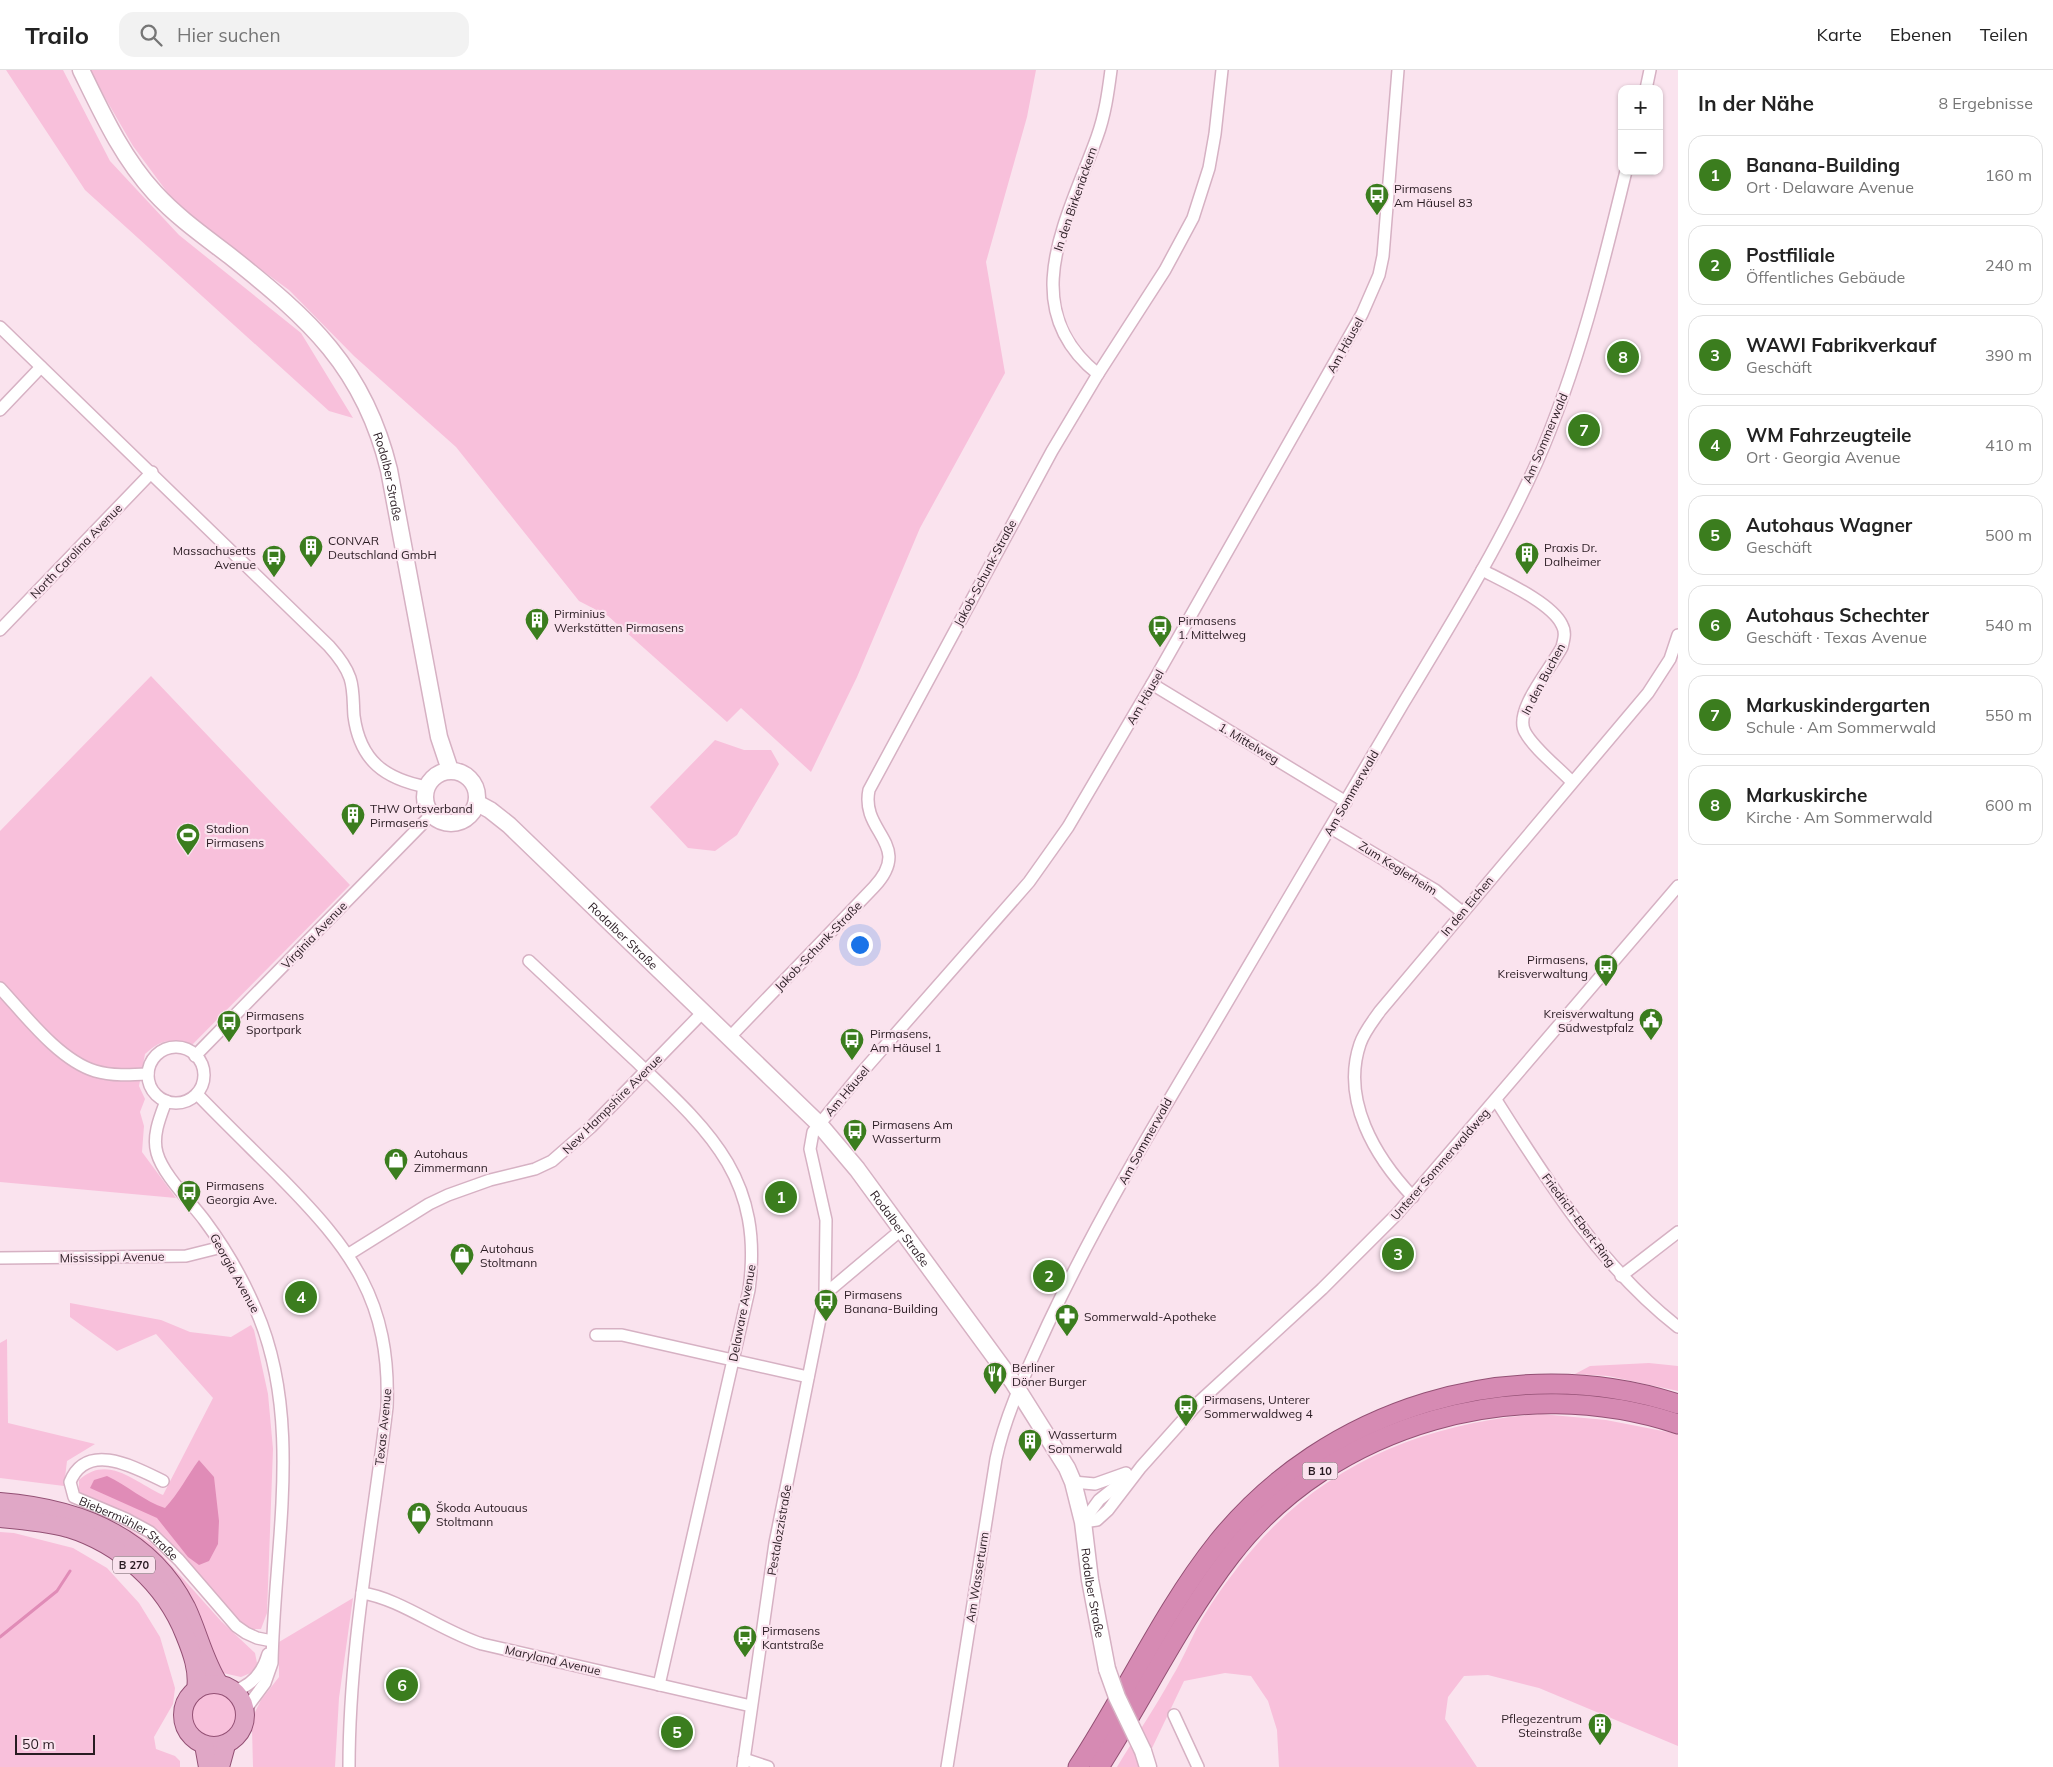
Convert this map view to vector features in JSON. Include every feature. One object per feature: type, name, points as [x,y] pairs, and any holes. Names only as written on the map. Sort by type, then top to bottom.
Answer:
[{"type":"highway","name":"B 10","points":[[1078,1767],[1202,1564],[1235,1522],[1262,1496],[1312,1455],[1343,1436],[1390,1414],[1422,1404],[1517,1386],[1575,1385],[1604,1388],[1678,1404]]},
{"type":"highway","name":"B 10","points":[[1099,1767],[1188,1618],[1232,1554],[1273,1509],[1323,1469],[1399,1431],[1442,1417],[1476,1410],[1518,1405],[1575,1405],[1637,1413],[1678,1424]]},
{"type":"main road","name":"Rodalber Straße","points":[[81,70],[113,134],[140,176],[177,214],[267,286],[317,331],[353,378],[374,418],[389,470],[439,737],[450,770]]},
{"type":"main road","points":[[450,770],[458,771],[471,780],[477,795],[477,803],[474,810],[462,821],[446,822],[432,814],[425,802],[427,787],[436,776],[450,770]]},
{"type":"main road","name":"Rodalber Straße","points":[[477,803],[490,810],[509,825],[819,1124],[856,1169],[1019,1390],[1048,1434],[1073,1482],[1083,1522],[1090,1580],[1108,1668],[1117,1697],[1143,1751],[1148,1767]]},
{"type":"main road","name":"B 270","points":[[0,1502],[34,1506],[72,1514],[104,1526],[137,1547],[162,1571],[178,1593],[227,1688]]},
{"type":"main road","name":"B 270","points":[[0,1518],[68,1528],[104,1544],[141,1571],[163,1594],[180,1622],[197,1670],[196,1690]]},
{"type":"main road","points":[[207,1685],[227,1688],[242,1701],[245,1710],[245,1720],[242,1730],[236,1738],[226,1745],[213,1747],[204,1745],[192,1738],[183,1720],[187,1700],[196,1690],[207,1685]]},
{"type":"main road","points":[[204,1745],[208,1767]]},
{"type":"main road","points":[[220,1767],[226,1745]]},
{"type":"street","name":"In den Birkenäckern","points":[[1098,374],[1080,359],[1058,326],[1053,300],[1053,278],[1057,248],[1064,225],[1102,121],[1111,70]]},
{"type":"street","name":"Jakob-Schunk-Straße","points":[[730,1038],[881,880],[886,872],[889,855],[885,840],[874,825],[868,808],[867,799],[875,777],[1034,483],[1098,374],[1165,270],[1193,218],[1209,168],[1222,70]]},
{"type":"street","name":"Am Häusel","points":[[819,1124],[1029,882],[1068,826],[1152,684],[1373,291],[1379,275],[1386,232],[1398,70]]},
{"type":"street","points":[[1647,85],[1650,70]]},
{"type":"street","name":"Am Sommerwald","points":[[1019,1390],[1069,1280],[1148,1136],[1482,570],[1538,460],[1590,317],[1625,175]]},
{"type":"street","points":[[0,327],[152,472],[339,657],[346,667],[351,683],[358,736],[372,760],[387,775],[397,780],[427,787]]},
{"type":"street","points":[[0,410],[42,367]]},
{"type":"street","name":"North Carolina Avenue","points":[[0,630],[152,472]]},
{"type":"street","name":"In den Buchen","points":[[1482,570],[1552,612],[1563,626],[1565,638],[1562,648],[1525,708],[1522,724],[1528,737],[1572,782]]},
{"type":"street","name":"In den Eichen","points":[[1413,1197],[1388,1169],[1368,1132],[1355,1091],[1356,1059],[1364,1036],[1380,1011],[1648,692],[1670,658],[1678,635]]},
{"type":"street","name":"1. Mittelweg","points":[[1152,684],[1346,802]]},
{"type":"street","name":"Virginia Avenue","points":[[195,1056],[432,814]]},
{"type":"street","name":"Zum Keglerheim","points":[[1331,828],[1435,890],[1462,912]]},
{"type":"street","name":"Unterer Sommerwaldweg","points":[[1083,1522],[1099,1500],[1141,1467],[1200,1401],[1322,1289],[1413,1197],[1678,886]]},
{"type":"street","name":"Delaware Avenue","points":[[529,961],[685,1107],[715,1140],[736,1176],[751,1227],[753,1265],[734,1360],[659,1685]]},
{"type":"street","points":[[0,988],[57,1047],[75,1062],[105,1073],[148,1074]]},
{"type":"street","name":"New Hampshire Avenue","points":[[349,1254],[429,1204],[448,1195],[490,1180],[552,1162],[591,1127],[703,1012]]},
{"type":"street","points":[[169,1048],[183,1048],[195,1056],[203,1071],[202,1083],[197,1094],[186,1101],[166,1101],[155,1094],[148,1074],[152,1061],[162,1051],[169,1048]]},
{"type":"street","name":"Texas Avenue","points":[[197,1094],[317,1214],[349,1254],[377,1314],[388,1384],[384,1435],[362,1593],[349,1767]]},
{"type":"street","name":"Friedrich-Ebert-Ring","points":[[1496,1100],[1571,1213],[1621,1276],[1678,1327]]},
{"type":"street","name":"Georgia Avenue","points":[[166,1101],[156,1137],[157,1154],[222,1247],[248,1292],[266,1333],[280,1402],[283,1437],[282,1476],[269,1676],[245,1710]]},
{"type":"street","name":"Pestalozzistraße","points":[[744,1763],[776,1543],[825,1294],[826,1220],[810,1149],[810,1141],[819,1124]]},
{"type":"street","points":[[825,1294],[901,1230]]},
{"type":"street","points":[[1621,1276],[1678,1232]]},
{"type":"street","name":"Mississippi Avenue","points":[[0,1258],[186,1256],[222,1247]]},
{"type":"street","points":[[596,1335],[622,1335],[808,1377]]},
{"type":"street","name":"Am Wasserturm","points":[[947,1767],[996,1459],[1000,1442],[1019,1390]]},
{"type":"street","name":"Biebermühler Straße","points":[[163,1481],[132,1467],[102,1459],[85,1463],[78,1468],[70,1482],[74,1497],[138,1524],[157,1539],[246,1633],[272,1641]]},
{"type":"street","name":"Unterer Sommerwaldweg","points":[[1073,1482],[1095,1484],[1141,1467]]},
{"type":"street","name":"Maryland Avenue","points":[[362,1593],[381,1598],[475,1642],[751,1706]]},
{"type":"street","name":"Georgia Avenue","points":[[227,1688],[250,1684],[262,1670],[272,1641]]},
{"type":"street","points":[[1174,1715],[1198,1767]]},
{"type":"street","points":[[744,1763],[768,1767]]},
{"type":"shaded area","points":[[6,70],[63,70],[110,161],[179,235],[301,333],[353,418],[329,411],[85,190]]},
{"type":"shaded area","points":[[89,70],[1036,70],[1027,117],[986,262],[1005,373],[920,528],[857,677],[811,772],[741,708],[727,722],[608,616],[579,601],[456,447],[354,356],[289,290],[181,211],[133,146]]},
{"type":"shaded area","points":[[151,676],[350,885],[190,1047],[177,1042],[166,1041],[145,1054],[139,1086],[145,1099],[140,1112],[144,1126],[142,1152],[176,1198],[0,1182],[0,831]]},
{"type":"shaded area","points":[[715,740],[744,750],[771,750],[779,764],[737,835],[715,851],[688,848],[650,807]]},
{"type":"shaded area","points":[[70,1303],[161,1320],[190,1332],[231,1337],[251,1325],[254,1330],[268,1394],[273,1449],[267,1613],[261,1629],[252,1629],[241,1624],[153,1529],[135,1516],[91,1500],[79,1491],[79,1480],[90,1473],[100,1470],[111,1470],[121,1473],[163,1495],[213,1398],[156,1334],[117,1351],[70,1317]]},
{"type":"shaded area","points":[[7,1339],[8,1423],[95,1444],[67,1461],[64,1486],[0,1478],[0,1343]]},
{"type":"shaded area","points":[[1649,1363],[1678,1366],[1678,1391],[1608,1376],[1575,1374],[1590,1366]]},
{"type":"shaded area","points":[[1541,1414],[1606,1420],[1678,1434],[1678,1746],[1539,1688],[1488,1675],[1464,1676],[1448,1697],[1445,1719],[1477,1767],[1279,1767],[1277,1730],[1268,1701],[1251,1676],[1225,1673],[1184,1681],[1143,1767],[1117,1767],[1165,1689],[1198,1626],[1217,1596],[1238,1567],[1268,1532],[1300,1503],[1335,1477],[1372,1457],[1412,1440],[1453,1428],[1496,1419]]},
{"type":"shaded area","points":[[199,1460],[214,1477],[219,1521],[218,1544],[209,1561],[199,1565],[188,1557],[157,1518],[90,1488],[94,1480],[107,1476],[150,1502],[165,1508]]},
{"type":"shaded area","points":[[120,1523],[152,1544],[221,1621],[255,1653],[257,1663],[253,1672],[241,1677],[223,1673],[197,1609],[182,1584],[153,1551]]},
{"type":"shaded area","points":[[0,1532],[14,1533],[73,1548],[107,1568],[139,1603],[160,1637],[175,1688],[173,1704],[154,1737],[156,1749],[175,1756],[180,1761],[180,1767],[0,1767]]},
{"type":"shaded area","points":[[353,1598],[339,1698],[335,1767],[253,1767],[252,1729],[254,1714],[261,1700],[279,1677],[279,1642]]},
{"type":"shaded area","points":[[213,1691],[231,1698],[238,1716],[231,1734],[213,1741],[195,1734],[188,1716],[195,1698]]},
{"type":"waterway","points":[[0,1637],[57,1591],[70,1571]]},
{"type":"place","name":"Pirmasens Am Häusel 83","points":[[1377,216]]},
{"type":"place","name":"Markuskirche","points":[[1623,357]]},
{"type":"place","name":"Markuskindergarten","points":[[1584,430]]},
{"type":"place","name":"CONVAR Deutschland GmbH","points":[[311,568]]},
{"type":"place","name":"Praxis Dr. Dalheimer","points":[[1527,575]]},
{"type":"place","name":"Massachusetts Avenue","points":[[274,578]]},
{"type":"place","name":"Pirminius Werkstätten Pirmasens","points":[[537,641]]},
{"type":"place","name":"Pirmasens 1. Mittelweg","points":[[1160,648]]},
{"type":"place","name":"THW Ortsverband Pirmasens","points":[[353,836]]},
{"type":"place","name":"Stadion Pirmasens","points":[[188,856]]},
{"type":"place","name":"Pirmasens, Kreisverwaltung","points":[[1606,987]]},
{"type":"place","name":"Kreisverwaltung Südwestpfalz","points":[[1651,1041]]},
{"type":"place","name":"Pirmasens Sportpark","points":[[229,1043]]},
{"type":"place","name":"Pirmasens, Am Häusel 1","points":[[852,1061]]},
{"type":"place","name":"Pirmasens Am Wasserturm","points":[[855,1152]]},
{"type":"place","name":"Autohaus Zimmermann","points":[[396,1181]]},
{"type":"place","name":"Banana-Building","points":[[781,1197]]},
{"type":"place","name":"Pirmasens Georgia Ave.","points":[[189,1213]]},
{"type":"place","name":"WAWI Fabrikverkauf","points":[[1398,1254]]},
{"type":"place","name":"Autohaus Stoltmann","points":[[462,1276]]},
{"type":"place","name":"Postfiliale","points":[[1049,1276]]},
{"type":"place","name":"WM Fahrzeugteile","points":[[301,1297]]},
{"type":"place","name":"Pirmasens Banana-Building","points":[[826,1322]]},
{"type":"place","name":"Sommerwald-Apotheke","points":[[1067,1337]]},
{"type":"place","name":"Berliner Döner Burger","points":[[995,1395]]},
{"type":"place","name":"Pirmasens, Unterer Sommerwaldweg 4","points":[[1186,1427]]},
{"type":"place","name":"Wasserturm Sommerwald","points":[[1030,1462]]},
{"type":"place","name":"Škoda Autouaus Stoltmann","points":[[419,1535]]},
{"type":"place","name":"Pirmasens Kantstraße","points":[[745,1658]]},
{"type":"place","name":"Autohaus Schechter","points":[[402,1685]]},
{"type":"place","name":"Autohaus Wagner","points":[[677,1732]]},
{"type":"place","name":"Pflegezentrum Steinstraße","points":[[1600,1746]]}]
